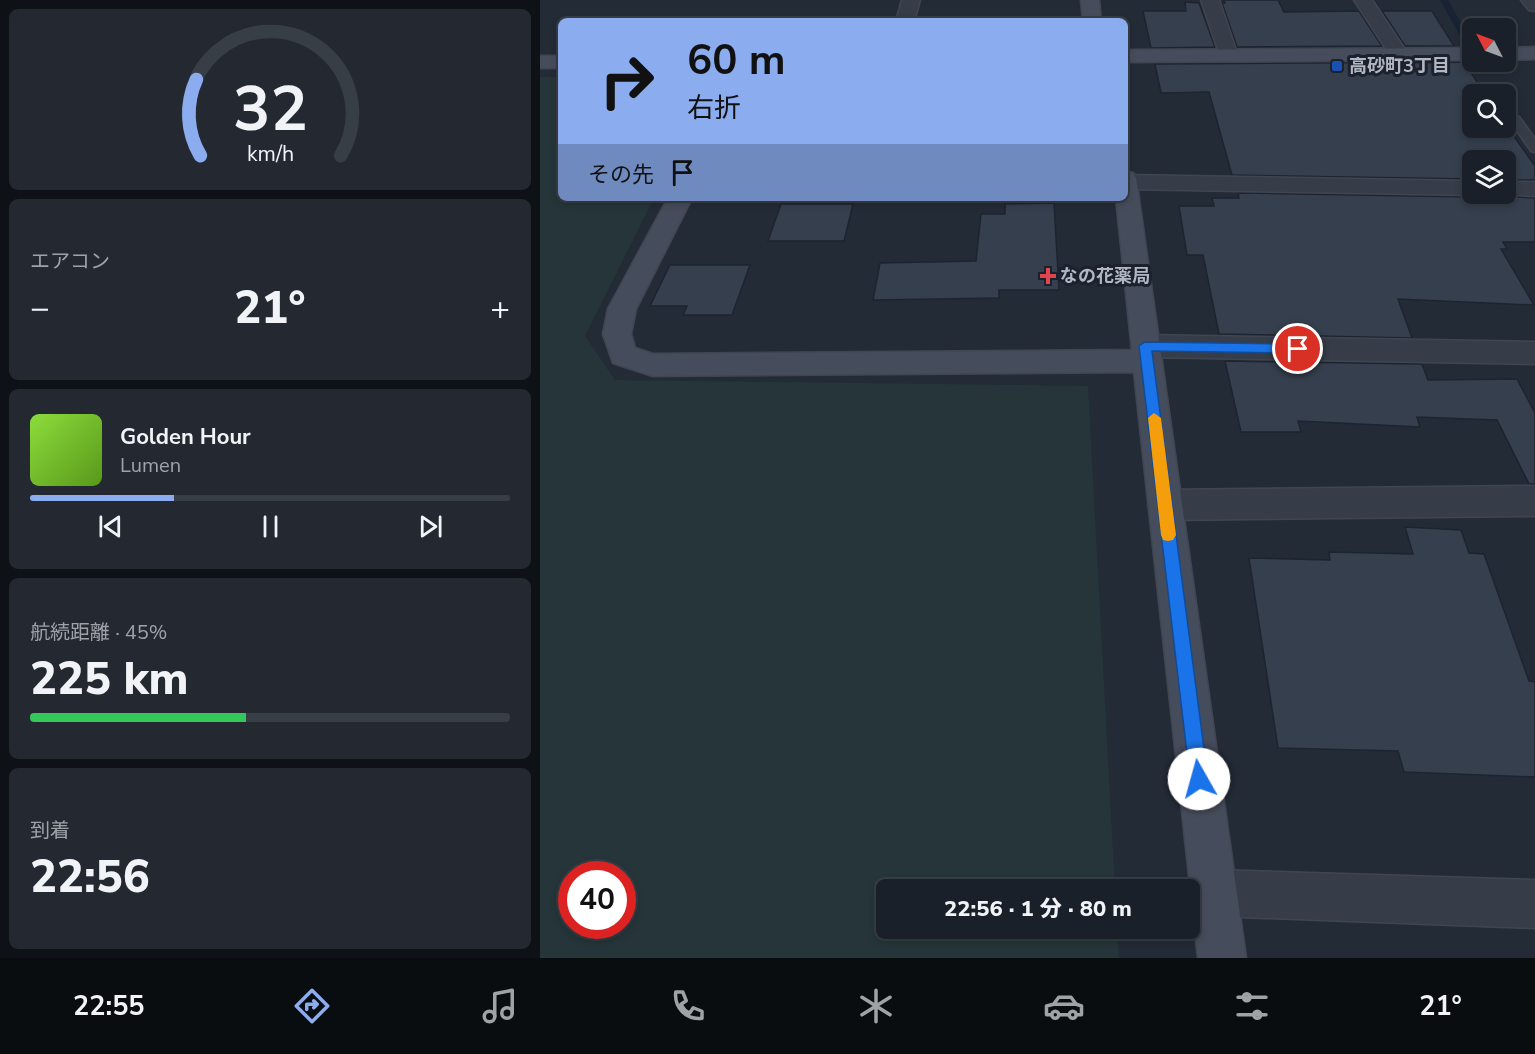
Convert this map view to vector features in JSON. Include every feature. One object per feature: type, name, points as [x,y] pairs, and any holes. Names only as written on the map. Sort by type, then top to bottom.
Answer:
[{"type":"street","points":[[906,18],[910,0]]},
{"type":"street","points":[[1090,0],[1092,18]]},
{"type":"street","points":[[1210,0],[1228,56]]},
{"type":"street","points":[[1363,0],[1399,54]]},
{"type":"street","points":[[1530,0],[1535,6]]},
{"type":"street","points":[[1516,54],[1535,53]]},
{"type":"street","points":[[1128,57],[1462,54]]},
{"type":"street","points":[[540,62],[558,62]]},
{"type":"street","points":[[1128,180],[1462,188]]},
{"type":"street","points":[[1516,189],[1535,189]]},
{"type":"street","points":[[678,201],[622,309],[617,334],[623,355],[653,365],[1146,353],[1535,353]]},
{"type":"street","points":[[1128,201],[1222,958]]},
{"type":"street","points":[[1165,505],[1535,501]]},
{"type":"street","points":[[1214,893],[1535,904]]},
{"type":"lane","points":[[1516,120],[1535,148]]},
{"type":"shaded area","points":[[540,77],[558,77],[558,201],[652,201],[585,336],[615,380],[1088,386],[1114,879],[876,879],[876,939],[1118,939],[1119,958],[540,958]]},
{"type":"building","points":[[1224,0],[1278,0],[1284,12],[1359,11],[1382,46],[1237,47],[1222,3],[1225,3]]},
{"type":"building","points":[[1185,2],[1199,3],[1215,47],[1151,48],[1143,11],[1186,11]]},
{"type":"building","points":[[1382,11],[1432,11],[1454,46],[1405,46]]},
{"type":"building","points":[[1462,62],[1462,72],[1471,72],[1478,84],[1462,84],[1462,138],[1515,138],[1535,166],[1535,180],[1516,180],[1516,150],[1462,150],[1462,179],[1232,175],[1209,92],[1161,93],[1155,64]]},
{"type":"building","points":[[1238,193],[1462,197],[1462,204],[1516,204],[1516,197],[1535,198],[1535,242],[1503,242],[1507,249],[1501,249],[1534,305],[1398,299],[1412,338],[1219,334],[1203,255],[1187,255],[1179,206],[1214,206],[1212,198],[1239,198]]},
{"type":"building","points":[[1054,203],[1059,290],[999,290],[999,298],[873,300],[880,263],[976,261],[981,214],[1005,214],[1005,204]]},
{"type":"building","points":[[781,204],[853,204],[844,241],[768,241]]},
{"type":"building","points":[[670,265],[750,265],[732,315],[683,315],[687,306],[650,306]]},
{"type":"building","points":[[1225,361],[1422,364],[1428,380],[1517,379],[1535,413],[1535,484],[1529,484],[1497,420],[1417,417],[1420,427],[1298,421],[1301,432],[1241,432]]},
{"type":"building","points":[[1405,527],[1461,530],[1469,553],[1484,554],[1529,681],[1535,682],[1535,777],[1404,772],[1398,751],[1278,748],[1249,558],[1330,560],[1329,552],[1413,554]]},
{"type":"waterway","points":[[1444,0],[1462,32]]},
{"type":"slow traffic","points":[[1154,418],[1168,535]]},
{"type":"place","name":"高砂町3丁目","points":[[1337,66]]},
{"type":"place","name":"なの花薬局","points":[[1048,276]]},
{"type":"route","points":[[1199,779],[1145,346],[1298,349]]}]
